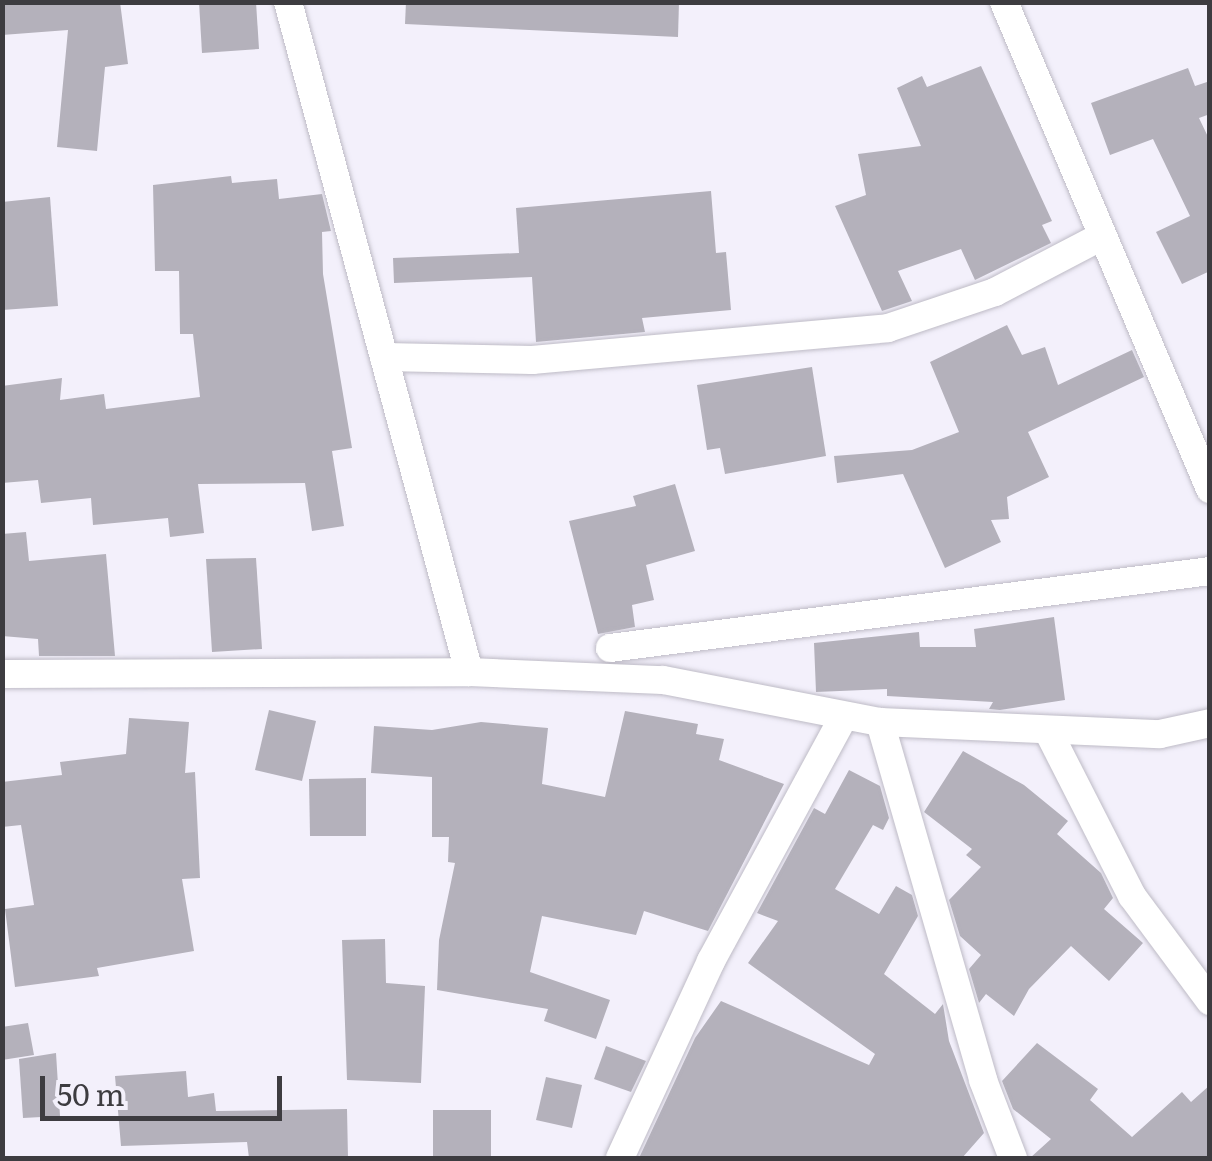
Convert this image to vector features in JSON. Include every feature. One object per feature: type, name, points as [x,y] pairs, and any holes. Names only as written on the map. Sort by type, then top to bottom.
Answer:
[{"type":"street","points":[[288,2],[469,672]]},
{"type":"street","points":[[1004,2],[1210,489]]},
{"type":"street","points":[[384,356],[550,358],[888,328],[995,292],[1100,236]]},
{"type":"street","points":[[610,648],[1210,571]]},
{"type":"street","points":[[2,674],[469,672],[663,680],[727,688],[843,718],[880,722],[1160,734],[1210,723]]},
{"type":"street","points":[[620,1158],[710,962],[843,718]]},
{"type":"street","points":[[880,722],[983,1080],[1013,1158]]},
{"type":"street","points":[[1048,731],[1132,896],[1210,1001]]},
{"type":"building","points":[[2,2],[120,2],[128,64],[105,67],[97,151],[57,147],[68,30],[2,35]]},
{"type":"building","points":[[199,2],[256,2],[259,49],[202,53]]},
{"type":"building","points":[[406,2],[679,2],[678,37],[405,24]]},
{"type":"building","points":[[981,66],[1052,221],[1042,225],[1051,243],[975,280],[961,249],[898,271],[912,301],[882,311],[835,206],[866,195],[858,154],[921,146],[897,88],[922,76],[927,87]]},
{"type":"building","points":[[1188,68],[1195,86],[1210,81],[1210,114],[1199,118],[1210,141],[1210,271],[1182,284],[1156,232],[1190,216],[1153,139],[1110,155],[1091,103]]},
{"type":"building","points":[[231,176],[232,183],[277,179],[279,199],[322,194],[331,231],[322,232],[323,274],[352,448],[332,451],[344,526],[312,531],[305,483],[198,484],[204,533],[170,537],[168,518],[93,525],[91,498],[41,503],[38,480],[2,483],[2,386],[62,378],[60,400],[104,394],[106,409],[200,397],[193,334],[180,334],[179,271],[155,271],[153,185]]},
{"type":"building","points":[[711,191],[716,253],[726,252],[731,310],[642,318],[645,332],[536,342],[532,277],[394,283],[393,258],[519,253],[516,208]]},
{"type":"building","points":[[50,197],[58,306],[2,310],[2,202]]},
{"type":"building","points":[[1007,325],[1022,355],[1045,347],[1058,385],[1132,350],[1144,377],[1028,432],[1049,477],[1007,497],[1009,519],[991,520],[1001,542],[945,568],[903,474],[837,483],[834,456],[912,450],[959,432],[930,362]]},
{"type":"building","points":[[812,367],[826,456],[725,474],[720,448],[707,450],[697,385]]},
{"type":"building","points":[[675,484],[695,551],[646,565],[654,600],[632,605],[635,627],[598,634],[569,521],[636,506],[633,496]]},
{"type":"building","points":[[26,532],[29,561],[106,554],[115,656],[39,656],[38,639],[2,636],[2,534]]},
{"type":"building","points":[[256,558],[262,649],[212,652],[206,559]]},
{"type":"building","points":[[1054,617],[1065,700],[1000,710],[989,709],[993,702],[887,696],[887,689],[816,692],[814,643],[919,632],[920,647],[976,647],[974,629]]},
{"type":"building","points":[[269,710],[316,721],[302,781],[255,770]]},
{"type":"building","points":[[625,711],[698,724],[696,734],[724,739],[719,760],[784,784],[708,931],[644,911],[636,935],[542,916],[530,972],[610,1000],[596,1039],[544,1021],[548,1009],[437,990],[439,940],[455,863],[448,862],[449,837],[432,837],[432,777],[371,773],[374,726],[432,730],[481,722],[548,728],[542,784],[605,797]]},
{"type":"building","points":[[129,718],[189,722],[185,773],[195,772],[200,878],[182,879],[194,951],[97,968],[99,976],[15,987],[5,909],[34,905],[21,825],[2,827],[2,782],[62,775],[60,762],[126,754]]},
{"type":"building","points":[[963,751],[1024,785],[1068,821],[1057,834],[1101,873],[1113,898],[1104,909],[1143,943],[1109,981],[1071,946],[1029,989],[1014,1016],[986,994],[979,1003],[969,969],[981,955],[960,936],[949,900],[981,867],[966,855],[972,849],[924,812]]},
{"type":"building","points":[[849,770],[880,786],[889,818],[883,830],[873,825],[835,889],[879,914],[896,886],[912,895],[918,916],[884,974],[935,1014],[943,1004],[949,1041],[984,1133],[962,1158],[639,1158],[695,1038],[721,1001],[869,1065],[875,1054],[748,963],[778,921],[757,913],[814,808],[825,814]]},
{"type":"building","points":[[366,778],[366,836],[310,836],[309,779]]},
{"type":"building","points":[[385,939],[386,983],[425,986],[421,1083],[347,1080],[342,940]]},
{"type":"building","points":[[28,1023],[34,1055],[2,1060],[2,1027]]},
{"type":"building","points":[[1037,1043],[1098,1089],[1090,1100],[1132,1137],[1182,1092],[1191,1102],[1210,1085],[1210,1158],[1030,1158],[1051,1139],[1013,1109],[1002,1081]]},
{"type":"building","points":[[606,1046],[646,1061],[631,1092],[594,1079]]},
{"type":"building","points":[[56,1053],[60,1116],[23,1118],[19,1059]]},
{"type":"building","points":[[186,1071],[188,1097],[214,1093],[216,1111],[347,1109],[348,1158],[249,1158],[247,1142],[121,1146],[115,1076]]},
{"type":"building","points":[[546,1077],[582,1085],[572,1128],[536,1120]]},
{"type":"building","points":[[433,1110],[491,1110],[491,1158],[433,1158]]}]
